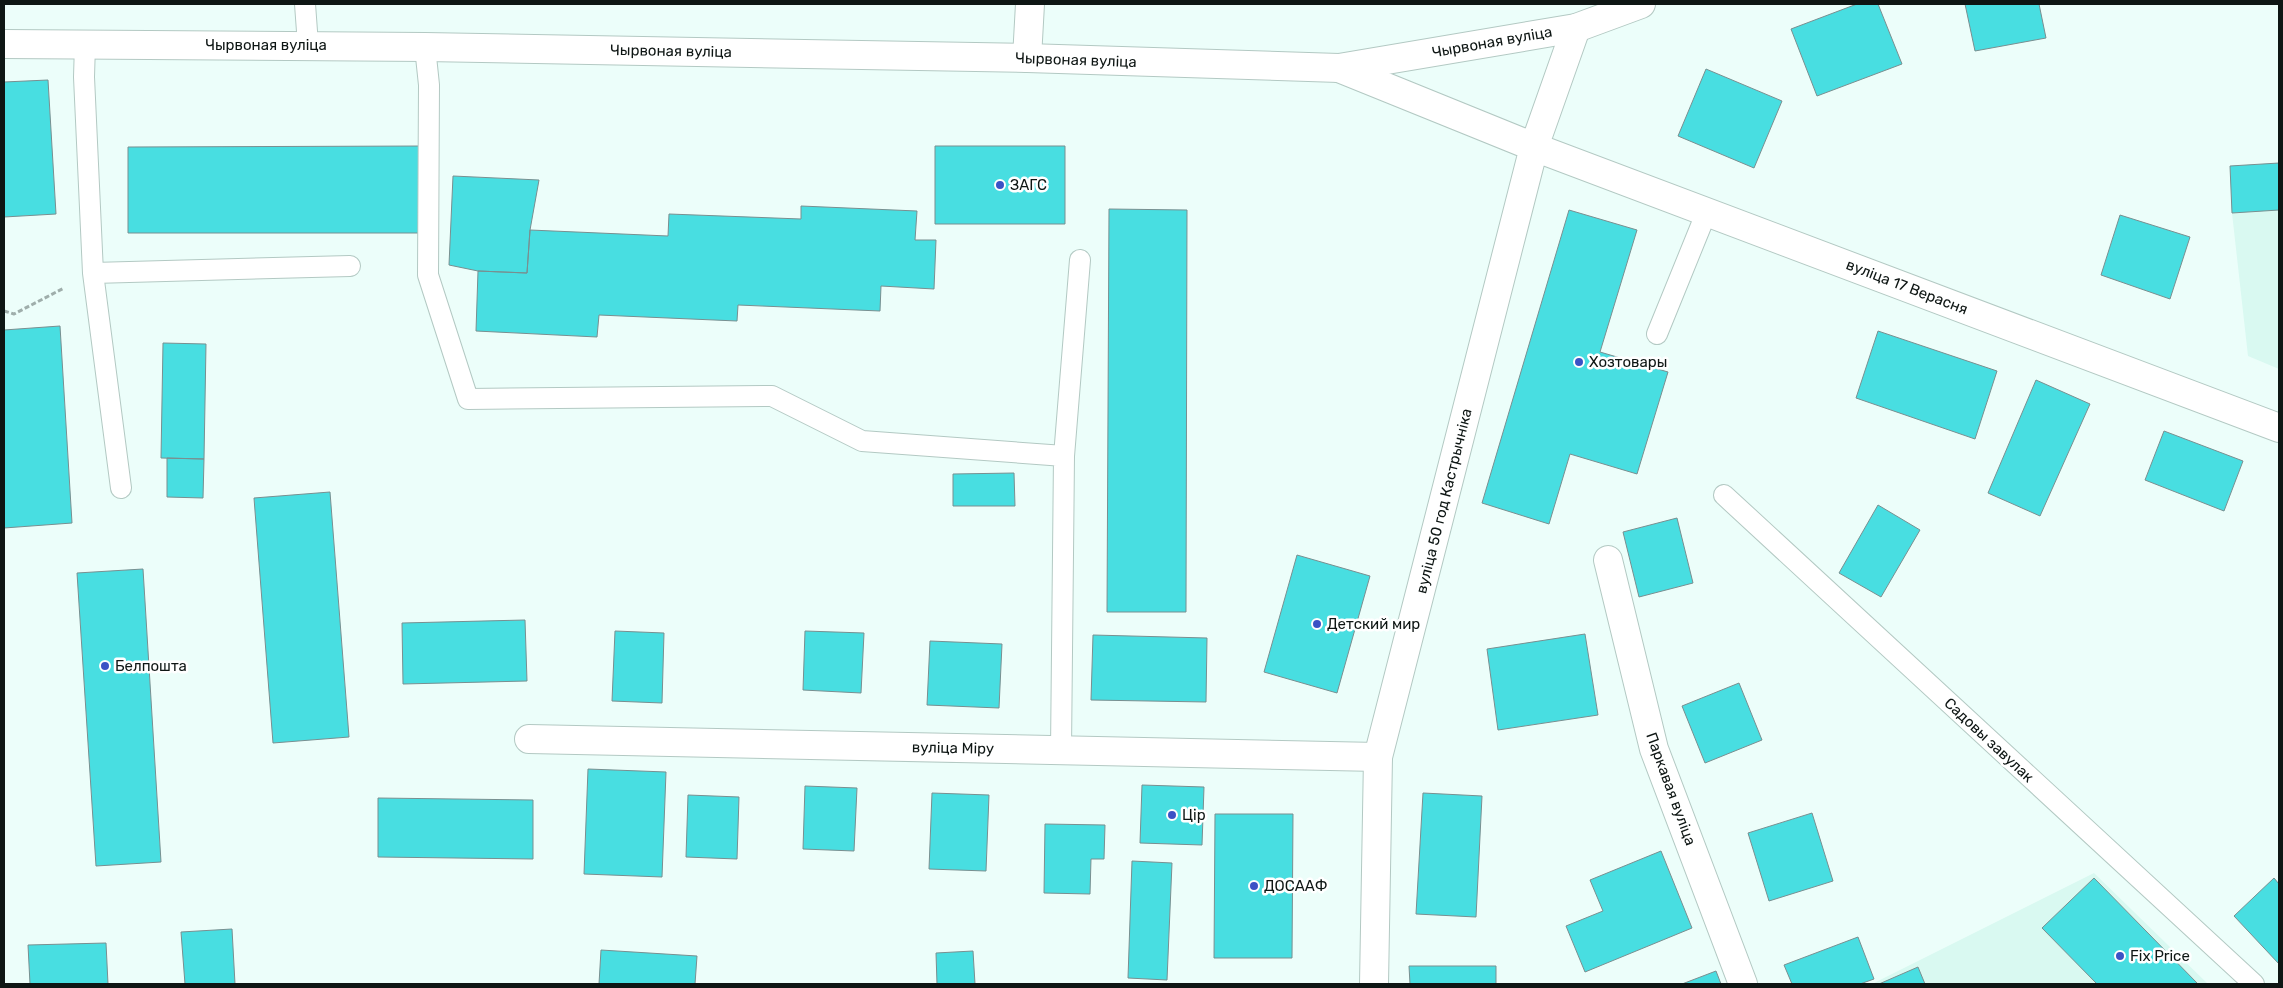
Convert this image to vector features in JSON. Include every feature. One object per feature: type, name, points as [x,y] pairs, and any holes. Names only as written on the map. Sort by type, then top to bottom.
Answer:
[{"type":"street","points":[[1027,58],[1030,4]]},
{"type":"street","name":"Чырвоная вуліца","points":[[4,44],[308,44],[1027,58],[1339,68],[1576,28],[1641,4]]},
{"type":"street","name":"вуліца 50 год Кастрычніка","points":[[1374,984],[1378,757],[1534,147],[1576,28]]},
{"type":"street","name":"Чырвоная вуліца","points":[[1339,68],[1534,147]]},
{"type":"street","name":"вуліца 17 Верасня","points":[[1534,147],[2279,428]]},
{"type":"street","name":"Паркавая вуліца","points":[[1608,560],[1654,749],[1744,984]]},
{"type":"street","name":"вуліца Міру","points":[[528,739],[1378,757]]},
{"type":"lane","points":[[305,4],[308,44]]},
{"type":"lane","points":[[86,44],[84,77],[93,272],[122,488]]},
{"type":"lane","points":[[425,47],[429,85],[428,275],[468,399],[772,396],[862,441],[1064,456]]},
{"type":"lane","points":[[1657,334],[1707,211]]},
{"type":"lane","points":[[1061,750],[1064,456],[1080,260]]},
{"type":"lane","points":[[93,272],[350,266]]},
{"type":"lane","name":"Садовы завулак","points":[[1724,495],[2254,984]]},
{"type":"path","points":[[4,311],[14,314],[93,272]]},
{"type":"shaded area","points":[[2279,163],[2279,369],[2248,356],[2232,213],[2230,166]]},
{"type":"shaded area","points":[[2094,873],[2208,984],[1872,984]]},
{"type":"building","points":[[1857,4],[1878,4],[1902,64],[1817,96],[1791,29]]},
{"type":"building","points":[[1965,4],[2039,4],[2046,38],[1975,51]]},
{"type":"building","points":[[1706,69],[1782,101],[1754,168],[1678,136]]},
{"type":"building","points":[[48,80],[56,214],[4,217],[4,82]]},
{"type":"building","points":[[424,146],[424,233],[128,233],[128,147]]},
{"type":"building","name":"ЗАГС","points":[[935,146],[1065,146],[1065,224],[935,224]]},
{"type":"building","points":[[2279,163],[2279,210],[2232,213],[2230,166]]},
{"type":"building","points":[[453,176],[539,180],[530,230],[527,273],[478,271],[449,265]]},
{"type":"building","points":[[801,206],[917,211],[915,240],[936,240],[934,289],[881,286],[880,311],[738,305],[737,321],[599,315],[597,337],[476,331],[478,271],[527,273],[530,230],[668,236],[669,214],[801,219]]},
{"type":"building","points":[[1109,209],[1187,210],[1186,612],[1107,612]]},
{"type":"building","name":"Хозтовары","points":[[1569,210],[1637,230],[1600,352],[1668,372],[1637,474],[1570,454],[1549,524],[1482,503]]},
{"type":"building","points":[[2120,215],[2190,237],[2170,299],[2101,275]]},
{"type":"building","points":[[60,326],[72,523],[4,528],[4,330]]},
{"type":"building","points":[[1878,331],[1997,371],[1975,439],[1856,398]]},
{"type":"building","points":[[163,343],[206,344],[204,459],[161,458]]},
{"type":"building","points":[[2036,380],[2090,404],[2040,516],[1988,493]]},
{"type":"building","points":[[2164,431],[2243,461],[2224,511],[2145,480]]},
{"type":"building","points":[[167,458],[204,459],[203,498],[167,497]]},
{"type":"building","points":[[1014,473],[1015,506],[953,506],[953,474]]},
{"type":"building","points":[[330,492],[349,737],[273,743],[254,498]]},
{"type":"building","points":[[1878,505],[1920,530],[1881,597],[1839,573]]},
{"type":"building","points":[[1677,518],[1693,583],[1639,597],[1623,532]]},
{"type":"building","name":"Детский мир","points":[[1297,555],[1370,576],[1337,693],[1264,672]]},
{"type":"building","points":[[143,569],[161,862],[96,866],[77,573]]},
{"type":"building","points":[[525,620],[527,681],[403,684],[402,623]]},
{"type":"building","points":[[615,631],[664,633],[662,703],[612,701]]},
{"type":"building","points":[[805,631],[864,633],[861,693],[803,690]]},
{"type":"building","points":[[1585,634],[1598,715],[1498,730],[1487,649]]},
{"type":"building","points":[[1093,635],[1207,638],[1206,702],[1091,700]]},
{"type":"building","points":[[930,641],[1002,644],[999,708],[927,705]]},
{"type":"building","points":[[1739,683],[1762,740],[1705,763],[1682,706]]},
{"type":"building","points":[[588,769],[666,772],[662,877],[584,874]]},
{"type":"building","name":"Цір","points":[[1142,785],[1204,787],[1202,845],[1140,843]]},
{"type":"building","points":[[805,786],[857,788],[854,851],[803,849]]},
{"type":"building","points":[[932,793],[989,795],[986,871],[929,869]]},
{"type":"building","points":[[1423,793],[1482,796],[1476,917],[1416,914]]},
{"type":"building","points":[[688,795],[739,797],[737,859],[686,857]]},
{"type":"building","points":[[378,798],[533,800],[533,859],[378,857]]},
{"type":"building","points":[[1812,813],[1833,881],[1769,901],[1748,833]]},
{"type":"building","name":"ДОСААФ","points":[[1215,814],[1293,814],[1292,958],[1214,958]]},
{"type":"building","points":[[1045,824],[1105,825],[1104,859],[1091,859],[1090,894],[1044,893]]},
{"type":"building","points":[[1661,851],[1692,928],[1585,972],[1566,926],[1603,911],[1590,880]]},
{"type":"building","points":[[1132,861],[1172,863],[1167,980],[1128,978]]},
{"type":"building","name":"Fix Price","points":[[2094,878],[2198,984],[2097,984],[2042,928]]},
{"type":"building","points":[[2274,878],[2279,884],[2279,964],[2234,916]]},
{"type":"building","points":[[232,929],[235,984],[185,984],[181,932]]},
{"type":"building","points":[[1858,937],[1874,979],[1860,984],[1792,984],[1784,965]]},
{"type":"building","points":[[106,943],[108,984],[30,984],[28,945]]},
{"type":"building","points":[[601,950],[697,956],[695,984],[599,984]]},
{"type":"building","points":[[973,951],[975,984],[937,984],[936,953]]},
{"type":"building","points":[[1409,966],[1496,966],[1496,984],[1410,984]]},
{"type":"building","points":[[1918,967],[1925,984],[1879,984]]},
{"type":"building","points":[[1716,971],[1721,984],[1682,984]]},
{"type":"place","name":"ЗАГС","points":[[1000,185]]},
{"type":"place","name":"Хозтовары","points":[[1579,362]]},
{"type":"place","name":"Детский мир","points":[[1317,624]]},
{"type":"place","name":"Белпошта","points":[[105,666]]},
{"type":"place","name":"Цір","points":[[1172,815]]},
{"type":"place","name":"ДОСААФ","points":[[1254,886]]},
{"type":"place","name":"Fix Price","points":[[2120,956]]}]
